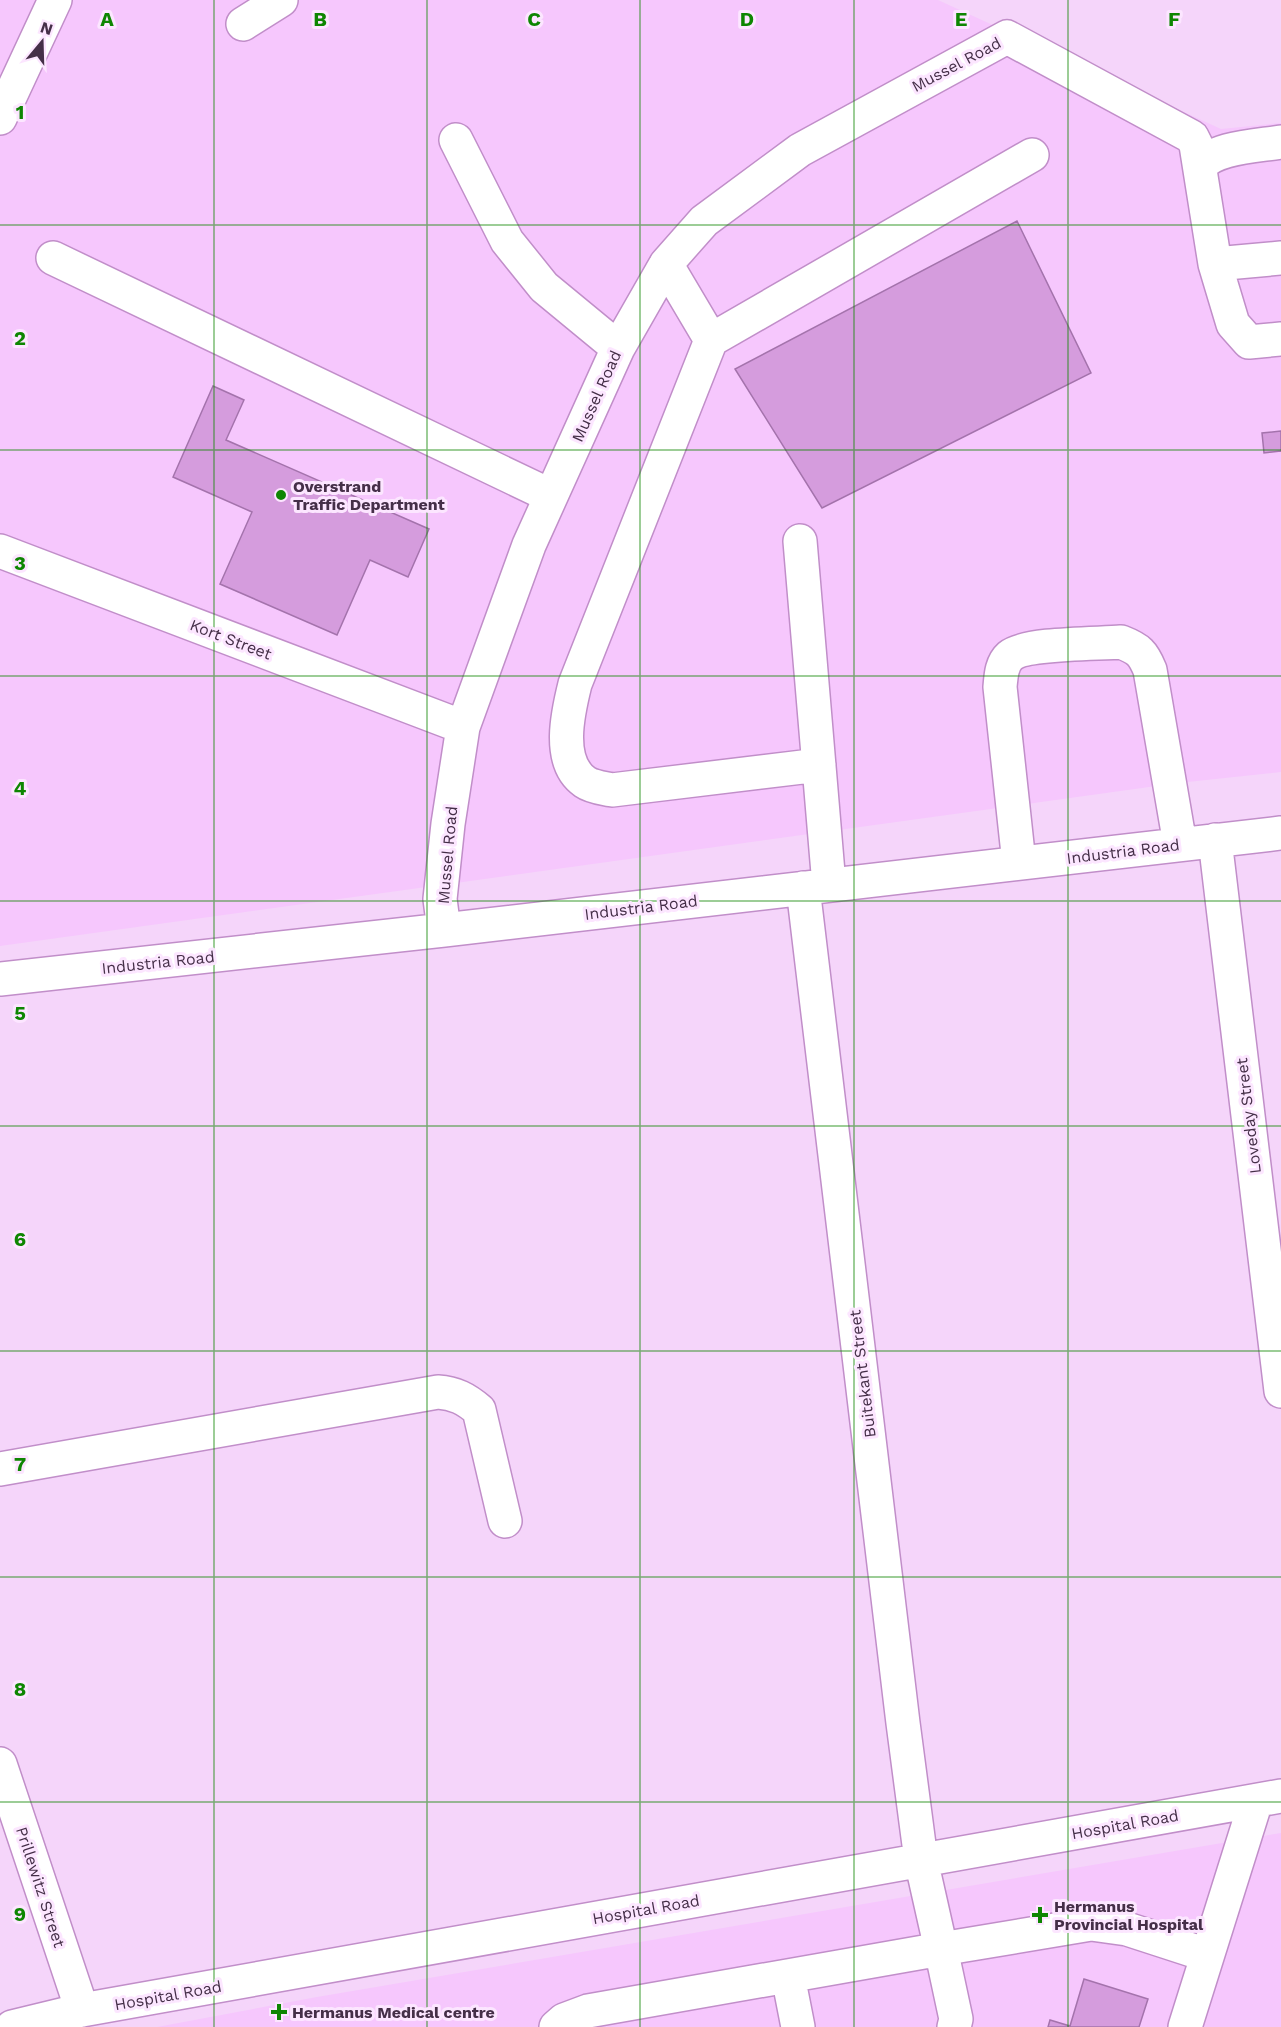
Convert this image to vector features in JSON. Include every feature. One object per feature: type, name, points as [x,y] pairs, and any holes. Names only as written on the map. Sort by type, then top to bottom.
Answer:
[{"type":"street","points":[[0,118],[55,0]]},
{"type":"street","points":[[243,24],[281,0]]},
{"type":"street","name":"Mussel Road","points":[[444,930],[440,899],[448,824],[463,727],[529,545],[618,348],[666,264],[704,220],[800,150],[1007,37],[1192,137],[1200,166]]},
{"type":"street","points":[[456,140],[507,241],[544,287],[618,348]]},
{"type":"street","points":[[1281,142],[1224,152],[1204,160],[1200,166],[1215,264],[1233,324],[1249,342],[1281,339]]},
{"type":"street","points":[[819,765],[612,790],[587,784],[573,772],[567,742],[568,714],[575,684],[711,340],[1032,155]]},
{"type":"street","points":[[53,258],[551,496]]},
{"type":"street","points":[[1215,264],[1281,258]]},
{"type":"street","points":[[666,264],[711,340]]},
{"type":"street","name":"Buitekant Street","points":[[800,541],[819,765],[816,887],[921,1860],[956,2019],[954,2027]]},
{"type":"street","name":"Kort Street","points":[[0,551],[463,727]]},
{"type":"street","points":[[1019,863],[1000,687],[1002,670],[1009,657],[1024,648],[1121,642],[1134,647],[1145,656],[1150,670],[1180,844]]},
{"type":"street","name":"Industria Road","points":[[0,979],[444,930],[1281,832]]},
{"type":"street","name":"Loveday Street","points":[[1215,840],[1281,1391]]},
{"type":"street","points":[[0,1469],[438,1392],[452,1393],[468,1400],[479,1410],[505,1521]]},
{"type":"street","name":"Prillewitz Street","points":[[0,1764],[82,2010]]},
{"type":"street","points":[[1185,2027],[1207,1955],[1268,1798]]},
{"type":"street","name":"Hospital Road","points":[[12,2027],[82,2010],[1268,1798]]},
{"type":"street","points":[[556,2027],[564,2020],[588,2011],[1091,1924],[1127,1929],[1207,1955]]},
{"type":"street","points":[[788,1976],[798,2027]]},
{"type":"shaded area","points":[[0,0],[938,0],[1221,129],[1281,123],[1281,772],[1178,783],[0,946]]},
{"type":"shaded area","name":"Hermanus Provincial Hospital","points":[[1281,1833],[1281,2027],[157,2027],[317,1997]]},
{"type":"building","points":[[1017,221],[1091,373],[822,508],[735,369]]},
{"type":"building","name":"Overstrand Traffic Department","points":[[213,386],[244,400],[226,440],[429,529],[408,577],[370,560],[337,635],[220,584],[252,512],[173,477]]},
{"type":"building","points":[[1281,431],[1281,451],[1264,453],[1262,433]]},
{"type":"building","points":[[1084,1979],[1148,1999],[1139,2027],[1048,2027],[1050,2020],[1070,2026]]},
{"type":"place","name":"Overstrand Traffic Department","points":[[281,495]]},
{"type":"place","name":"Hermanus Provincial Hospital","points":[[1040,1915]]},
{"type":"place","name":"Hermanus Medical centre","points":[[279,2012]]}]
